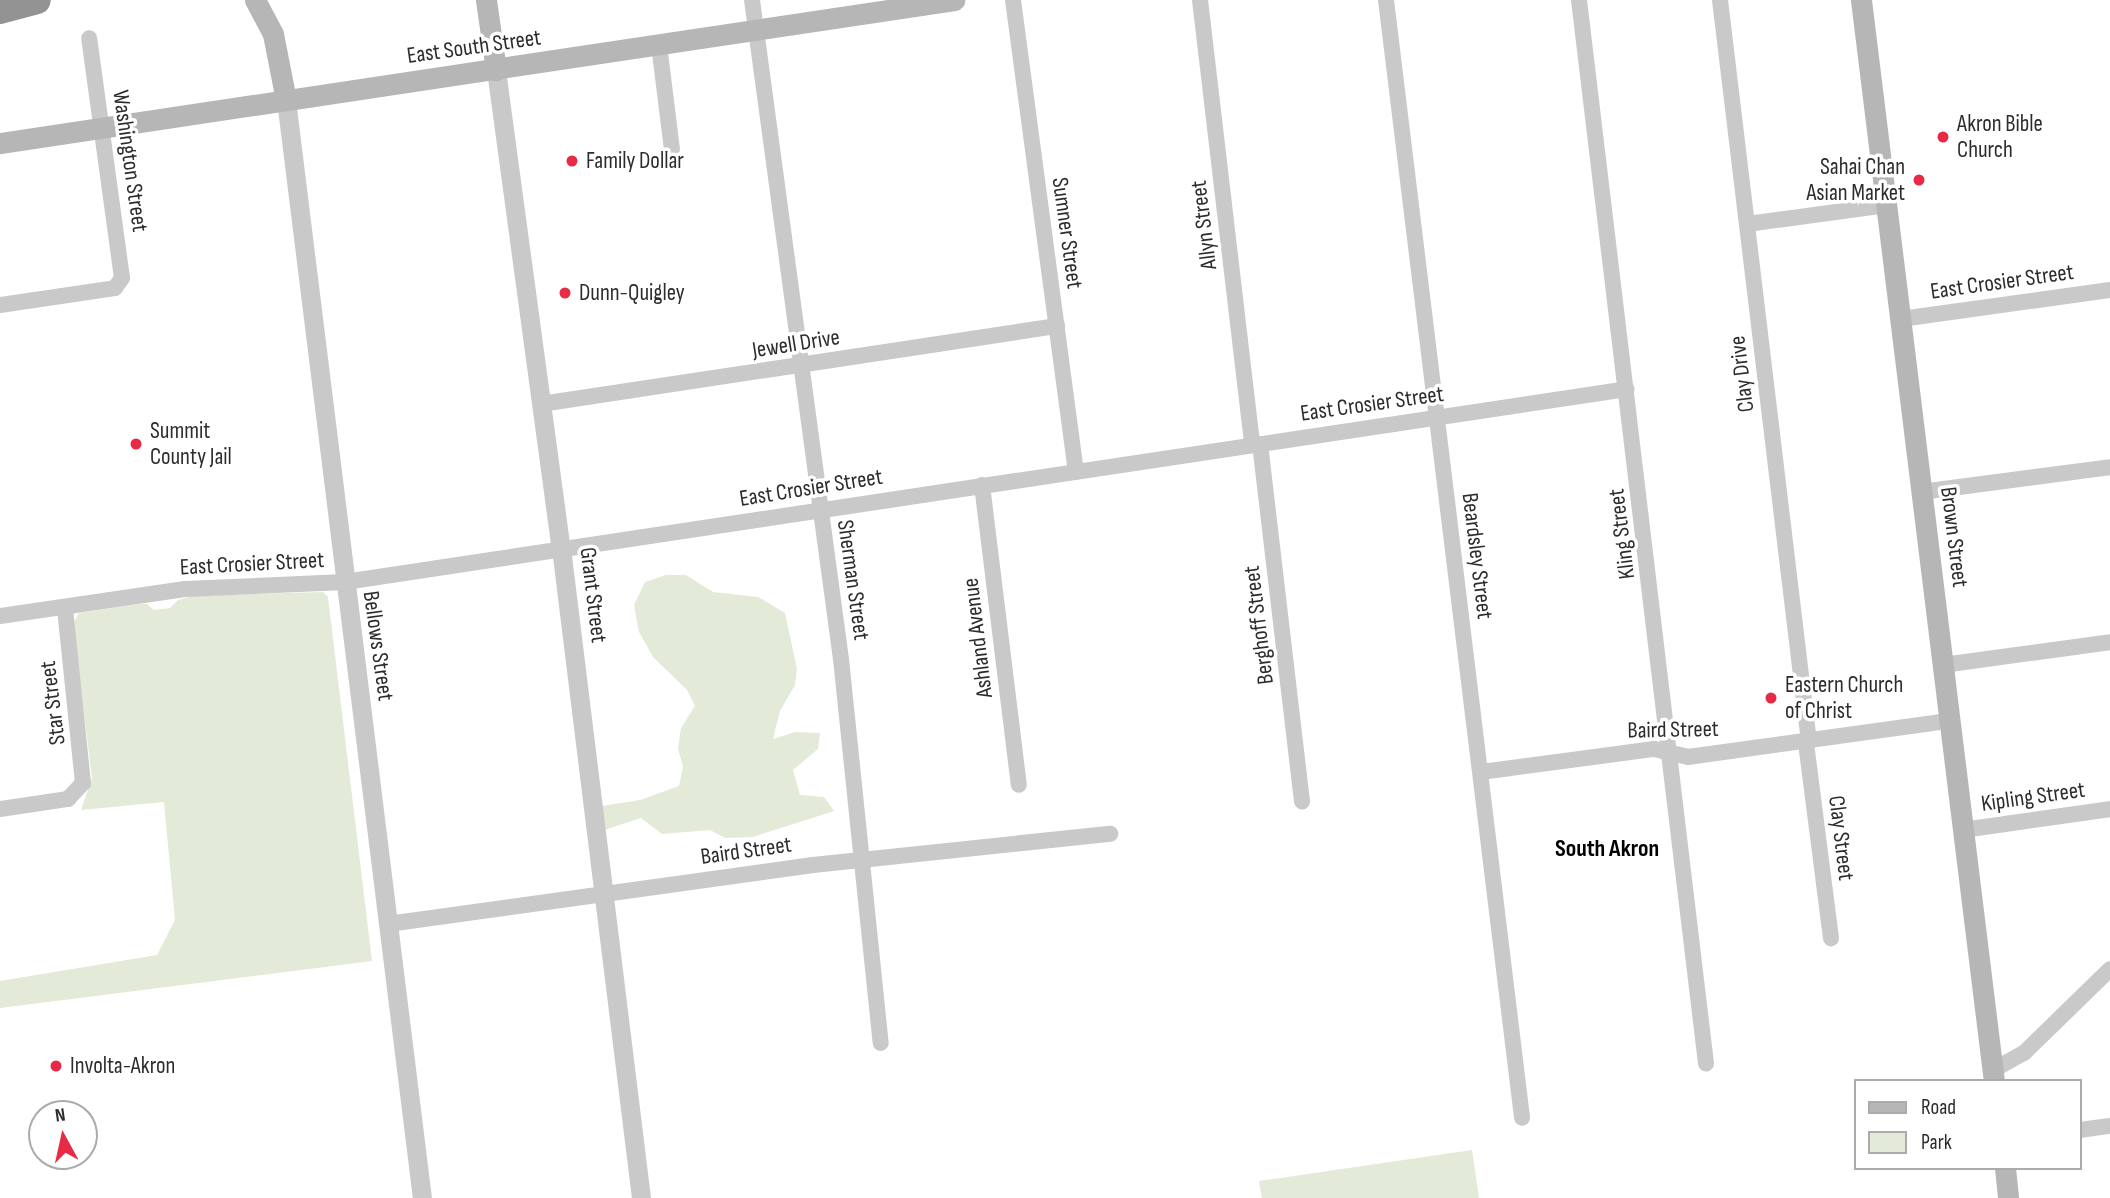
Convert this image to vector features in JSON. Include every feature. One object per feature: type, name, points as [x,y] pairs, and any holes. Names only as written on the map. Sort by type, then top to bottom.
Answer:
[{"type":"highway","points":[[0,10],[37,0]]},
{"type":"main road","points":[[255,0],[273,34],[286,100]]},
{"type":"main road","name":"Grant Street","points":[[486,0],[496,70]]},
{"type":"main road","name":"East South Street","points":[[0,144],[954,0]]},
{"type":"main road","name":"Brown Street","points":[[1861,0],[1994,1075]]},
{"type":"main road","points":[[2005,1170],[2008,1198]]},
{"type":"street","name":"Sherman Street","points":[[752,0],[821,510],[863,861],[881,1043]]},
{"type":"street","name":"Sumner Street","points":[[1013,0],[1076,472]]},
{"type":"street","name":"Allyn Street","points":[[1200,0],[1256,444]]},
{"type":"street","name":"Beardsley Street","points":[[1386,0],[1522,1118]]},
{"type":"street","name":"Kling Street","points":[[1578,0],[1627,389],[1706,1063]]},
{"type":"street","name":"Clay Drive","points":[[1720,0],[1808,743]]},
{"type":"street","name":"Washington Street","points":[[0,305],[115,288],[122,278],[104,128],[89,38]]},
{"type":"street","points":[[659,45],[672,149]]},
{"type":"street","name":"Grant Street","points":[[496,70],[561,548],[641,1198]]},
{"type":"street","name":"Bellows Street","points":[[286,100],[422,1198]]},
{"type":"street","points":[[1746,224],[1887,205]]},
{"type":"street","name":"East Crosier Street","points":[[1900,319],[2110,290]]},
{"type":"street","name":"Jewell Drive","points":[[541,404],[1057,326]]},
{"type":"street","name":"East Crosier Street","points":[[0,616],[185,589],[345,582],[1627,389]]},
{"type":"street","name":"Berghoff Street","points":[[1256,444],[1302,802]]},
{"type":"street","points":[[1922,492],[2110,467]]},
{"type":"street","name":"Ashland Avenue","points":[[982,485],[1019,785]]},
{"type":"street","name":"Star Street","points":[[0,810],[68,799],[78,791],[85,777],[65,608]]},
{"type":"street","points":[[1943,665],[2110,642]]},
{"type":"street","name":"Baird Street","points":[[1481,772],[1654,749],[1688,757],[1950,722]]},
{"type":"street","name":"Clay Street","points":[[1808,743],[1831,938]]},
{"type":"street","name":"Kipling Street","points":[[1963,830],[2110,809]]},
{"type":"street","name":"Baird Street","points":[[388,924],[863,861],[1110,834]]},
{"type":"street","points":[[1994,1075],[2024,1053],[2110,969]]},
{"type":"street","points":[[2082,1130],[2110,1126]]},
{"type":"green space","points":[[666,575],[686,575],[713,592],[758,597],[785,613],[797,669],[795,685],[780,711],[773,739],[795,732],[820,733],[818,749],[793,770],[800,795],[824,797],[834,811],[753,837],[725,838],[710,830],[662,834],[641,818],[604,830],[602,806],[640,800],[679,786],[683,766],[678,749],[681,728],[695,706],[687,690],[653,657],[639,632],[634,605],[645,582]]},
{"type":"green space","points":[[323,592],[328,597],[372,961],[0,1008],[0,981],[157,955],[175,920],[164,802],[81,810],[92,778],[74,633],[74,622],[79,613],[139,604],[147,604],[154,610],[170,608],[178,600],[192,596]]},
{"type":"green space","points":[[1472,1150],[1479,1198],[1262,1198],[1259,1181]]},
{"type":"place","name":"Akron Bible Church","points":[[1943,137]]},
{"type":"place","name":"Family Dollar","points":[[572,161]]},
{"type":"place","name":"Sahai Chan Asian Market","points":[[1919,180]]},
{"type":"place","name":"Dunn-Quigley","points":[[565,293]]},
{"type":"place","name":"Summit County Jail","points":[[136,444]]},
{"type":"place","name":"Eastern Church of Christ","points":[[1771,698]]},
{"type":"place","name":"Involta-Akron","points":[[56,1066]]},
{"type":"district","name":"South Akron","points":[[1607,849]]}]
